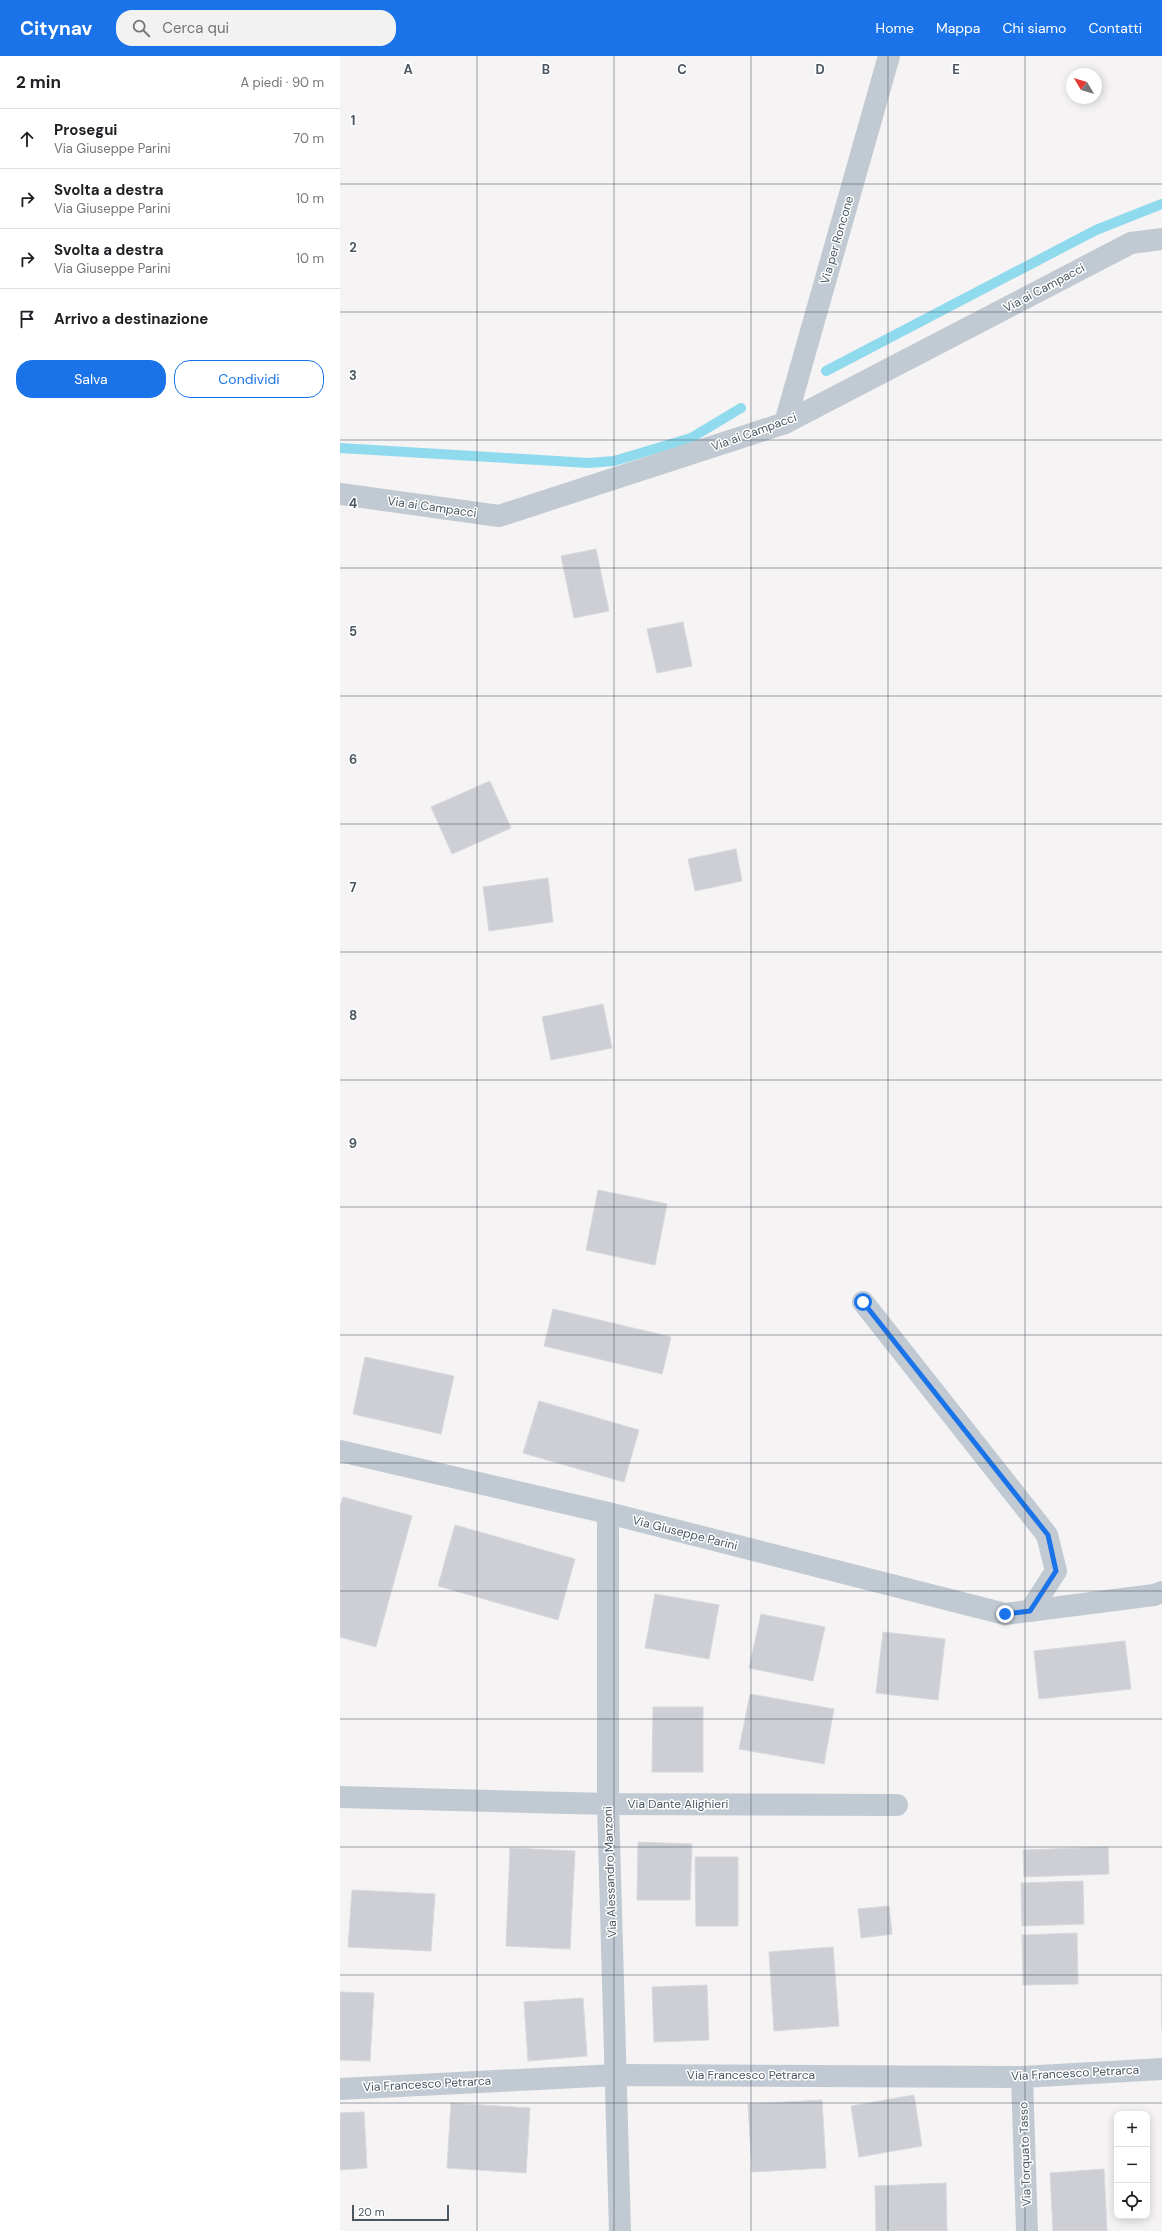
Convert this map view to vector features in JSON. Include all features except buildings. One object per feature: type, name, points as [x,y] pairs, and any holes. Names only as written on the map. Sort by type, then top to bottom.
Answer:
[{"type":"street","name":"Via per Roncone","points":[[785,423],[890,56]]},
{"type":"street","name":"Via ai Campacci","points":[[340,494],[499,516],[785,423],[1131,243],[1162,239]]},
{"type":"street","points":[[863,1302],[1048,1535],[1056,1571],[1030,1611]]},
{"type":"street","name":"Via Giuseppe Parini","points":[[340,1451],[608,1513],[1005,1614],[1154,1595],[1162,1592]]},
{"type":"street","name":"Via Alessandro Manzoni","points":[[608,1513],[608,1804],[620,2231]]},
{"type":"street","name":"Via Dante Alighieri","points":[[340,1797],[608,1804],[897,1805]]},
{"type":"street","name":"Via Francesco Petrarca","points":[[340,2089],[616,2075],[1022,2076],[1162,2070]]},
{"type":"street","name":"Via Torquato Tasso","points":[[1022,2076],[1028,2231]]},
{"type":"waterway","points":[[826,371],[1096,230],[1162,204]]},
{"type":"waterway","points":[[340,448],[589,463],[614,461],[691,438],[741,408]]},
{"type":"route","points":[[863,1302],[1048,1535],[1056,1571],[1030,1611],[1005,1614]]}]
